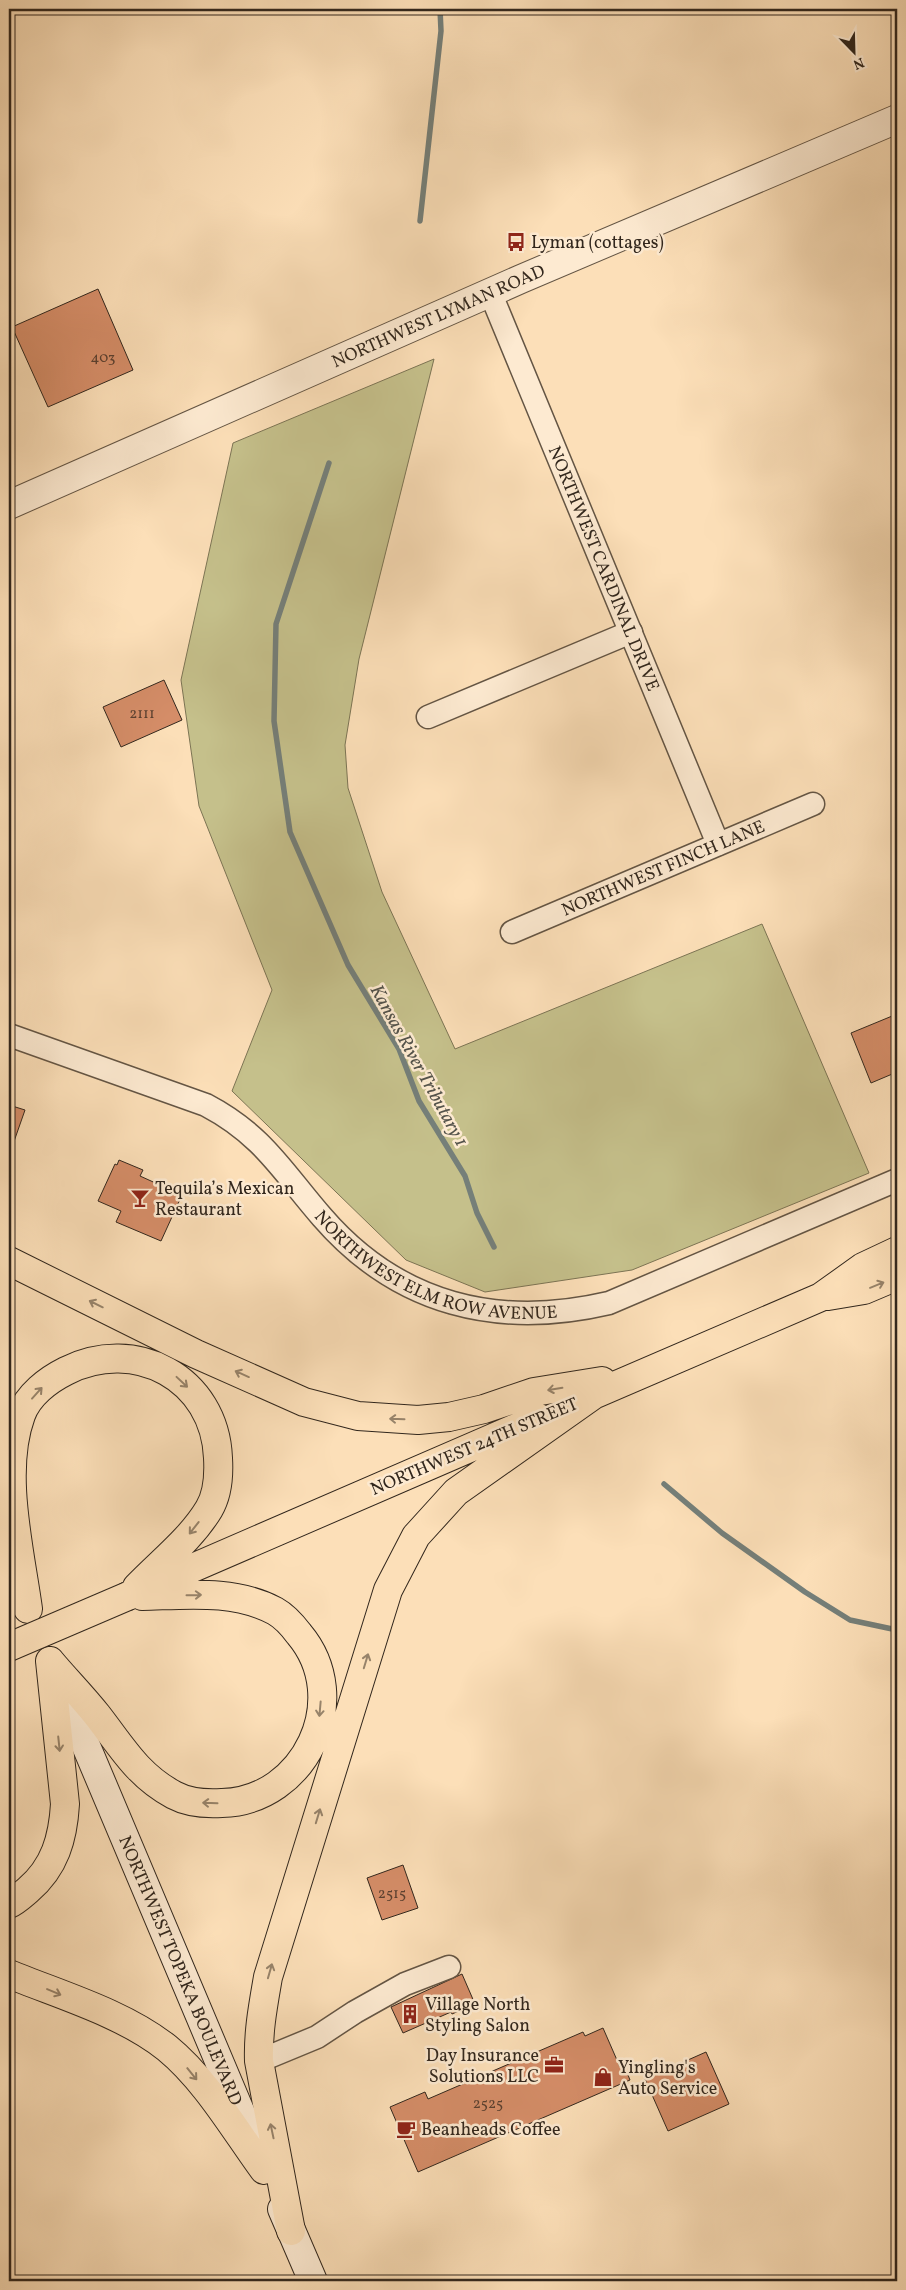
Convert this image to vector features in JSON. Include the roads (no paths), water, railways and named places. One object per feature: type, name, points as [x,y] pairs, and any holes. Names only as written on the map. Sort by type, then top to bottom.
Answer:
[{"type":"highway","name":"NORTHWEST 24TH STREET","points":[[9,1647],[821,1297],[863,1267],[897,1251]]},
{"type":"highway","points":[[9,1261],[196,1354],[295,1398],[328,1410],[358,1416],[418,1420],[449,1418],[484,1409],[534,1392],[638,1376]]},
{"type":"highway","name":"NORTHWEST 24TH STREET","points":[[821,1297],[864,1290],[897,1276]]},
{"type":"highway","points":[[9,1585],[28,1609],[10,1470],[21,1414],[40,1388],[55,1376],[79,1364],[97,1359],[133,1358],[167,1369],[190,1389],[199,1401],[211,1425],[218,1447],[218,1480],[209,1508],[195,1528],[128,1596]]},
{"type":"highway","points":[[291,2231],[259,2061],[258,2035],[268,1977],[388,1590],[416,1536],[456,1492],[592,1396]]},
{"type":"highway","points":[[50,1661],[96,1715],[142,1774],[177,1796],[196,1802],[236,1803],[259,1796],[278,1786],[295,1771],[308,1751],[318,1728],[322,1692],[320,1676],[305,1641],[277,1611],[235,1597],[215,1595],[128,1596]]},
{"type":"highway","points":[[9,1904],[34,1885],[50,1867],[60,1845],[64,1827],[65,1804],[50,1661]]},
{"type":"highway","points":[[9,1974],[119,2019],[141,2030],[167,2049],[188,2068],[264,2170]]},
{"type":"street","name":"NORTHWEST LYMAN ROAD","points":[[9,505],[490,292],[897,120]]},
{"type":"street","name":"NORTHWEST CARDINAL DRIVE","points":[[490,292],[718,844]]},
{"type":"street","points":[[428,717],[631,632]]},
{"type":"street","name":"NORTHWEST FINCH LANE","points":[[512,932],[814,804]]},
{"type":"street","name":"NORTHWEST ELM ROW AVENUE","points":[[9,1035],[206,1105],[222,1113],[264,1146],[325,1221],[360,1255],[389,1275],[424,1293],[481,1310],[541,1314],[577,1310],[609,1303],[897,1180]]},
{"type":"street","name":"NORTHWEST TOPEKA BOULEVARD","points":[[50,1661],[264,2170],[313,2281]]},
{"type":"street","points":[[259,2061],[317,2037],[355,2012],[405,1984],[449,1967]]},
{"type":"waterway","name":"Kansas River Tributary 1","points":[[420,221],[441,31],[440,9]]},
{"type":"waterway","name":"Kansas River Tributary 1","points":[[329,463],[276,624],[274,721],[290,832],[348,965],[399,1049],[419,1101],[465,1176],[477,1213],[494,1247]]},
{"type":"waterway","name":"Kansas River Tributary 1","points":[[664,1484],[722,1533],[805,1592],[850,1620],[897,1630]]},
{"type":"place","name":"Lyman (cottages)","points":[[516,242]]},
{"type":"place","name":"Tequila’s Mexican Restaurant","points":[[140,1198]]},
{"type":"place","name":"Village North Styling Salon","points":[[410,2014]]},
{"type":"place","name":"Day Insurance Solutions LLC","points":[[554,2065]]},
{"type":"place","name":"Yingling's Auto Service","points":[[603,2077]]},
{"type":"place","name":"Beanheads Coffee","points":[[406,2129]]}]
